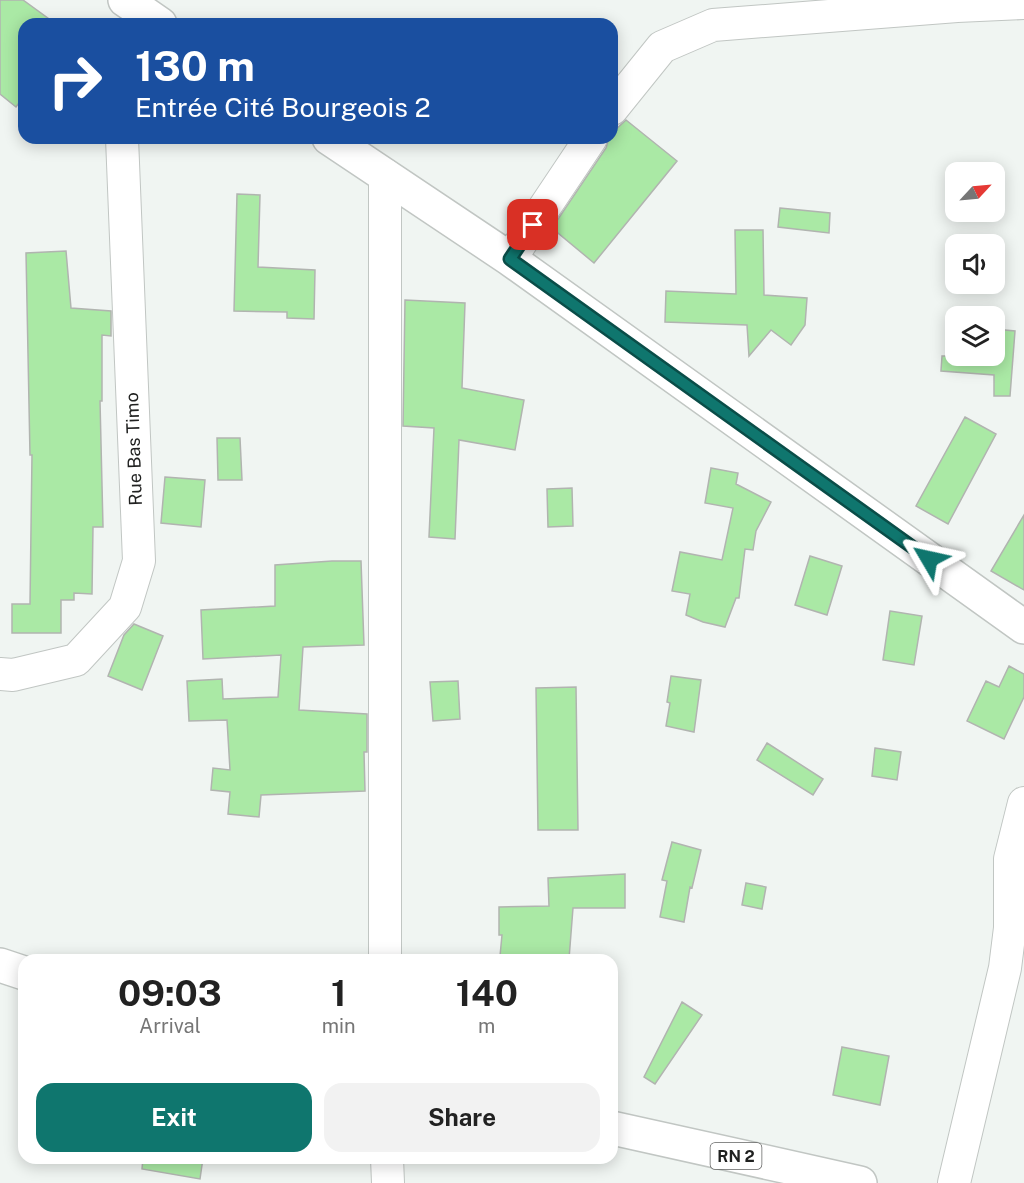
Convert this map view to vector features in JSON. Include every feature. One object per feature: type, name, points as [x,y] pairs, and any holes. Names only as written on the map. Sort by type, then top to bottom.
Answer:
[{"type":"main road","points":[[125,0],[149,18]]},
{"type":"main road","points":[[338,144],[510,259],[1024,627]]},
{"type":"main road","points":[[0,965],[18,971]]},
{"type":"main road","name":"RN 2","points":[[618,1129],[860,1183]]},
{"type":"street","points":[[618,102],[662,47],[722,12],[1024,3]]},
{"type":"street","name":"Rue Bas Timo","points":[[0,674],[13,675],[76,660],[125,607],[139,561],[122,144]]},
{"type":"street","points":[[510,259],[587,144]]},
{"type":"street","points":[[385,175],[385,954]]},
{"type":"street","points":[[954,1183],[1005,968],[1010,928],[1010,859],[1024,803]]},
{"type":"street","points":[[387,1164],[388,1183]]},
{"type":"building","points":[[0,0],[23,0],[48,18],[18,18],[18,104],[16,107],[0,94]]},
{"type":"building","points":[[626,120],[677,161],[594,263],[552,228],[607,144],[618,144],[618,127]]},
{"type":"building","points":[[237,194],[260,195],[258,267],[315,270],[314,319],[287,318],[287,312],[234,311]]},
{"type":"building","points":[[780,208],[830,213],[829,233],[778,227]]},
{"type":"building","points":[[735,230],[763,230],[764,295],[807,298],[805,325],[791,345],[771,330],[749,356],[747,325],[665,322],[666,291],[736,294]]},
{"type":"building","points":[[66,251],[71,308],[111,311],[111,336],[102,335],[102,401],[100,401],[103,527],[93,527],[92,594],[74,593],[74,600],[61,600],[61,633],[12,633],[12,604],[30,604],[32,455],[30,455],[26,253]]},
{"type":"building","points":[[405,300],[465,303],[462,388],[524,400],[515,450],[459,440],[455,539],[429,537],[434,428],[403,426]]},
{"type":"building","points":[[1005,330],[1015,331],[1010,396],[994,396],[994,375],[941,371],[942,356],[945,356],[945,366],[1005,366]]},
{"type":"building","points":[[965,417],[996,434],[948,524],[916,506]]},
{"type":"building","points":[[217,438],[240,438],[242,480],[218,480]]},
{"type":"building","points":[[711,468],[738,473],[736,484],[771,502],[756,531],[753,550],[745,549],[739,598],[736,598],[725,627],[686,615],[690,594],[672,591],[680,552],[722,560],[733,508],[705,503]]},
{"type":"building","points":[[165,477],[205,480],[201,527],[161,523]]},
{"type":"building","points":[[572,488],[573,526],[548,527],[547,489]]},
{"type":"building","points":[[1024,515],[1024,590],[991,571]]},
{"type":"building","points":[[810,556],[842,566],[827,615],[795,605]]},
{"type":"building","points":[[361,561],[364,645],[303,647],[299,710],[367,714],[367,752],[364,752],[365,791],[261,795],[259,817],[228,814],[230,792],[211,790],[213,768],[230,770],[227,720],[189,721],[187,681],[222,679],[223,699],[278,697],[281,655],[203,659],[201,610],[275,606],[275,565]]},
{"type":"building","points":[[890,611],[922,616],[914,665],[883,660]]},
{"type":"building","points":[[134,624],[163,636],[142,690],[108,676],[124,635]]},
{"type":"building","points":[[1009,666],[1024,674],[1024,697],[1004,739],[967,721],[986,681],[999,687]]},
{"type":"building","points":[[671,676],[701,680],[694,732],[666,726]]},
{"type":"building","points":[[458,681],[460,719],[433,721],[430,682]]},
{"type":"building","points":[[576,687],[578,830],[538,830],[536,688]]},
{"type":"building","points":[[767,743],[823,779],[813,795],[757,760]]},
{"type":"building","points":[[875,748],[901,752],[897,780],[872,776]]},
{"type":"building","points":[[672,842],[701,850],[692,888],[690,887],[684,922],[660,917],[667,881],[662,880]]},
{"type":"building","points":[[625,874],[625,908],[573,908],[569,954],[500,954],[502,935],[499,935],[499,907],[549,906],[548,878]]},
{"type":"building","points":[[746,883],[766,887],[762,909],[742,905]]},
{"type":"building","points":[[682,1002],[702,1015],[655,1084],[644,1077]]},
{"type":"building","points":[[842,1047],[889,1056],[880,1105],[833,1095]]},
{"type":"building","points":[[142,1164],[202,1164],[200,1179],[142,1169]]},
{"type":"route","points":[[533,225],[510,259],[929,559]]}]
